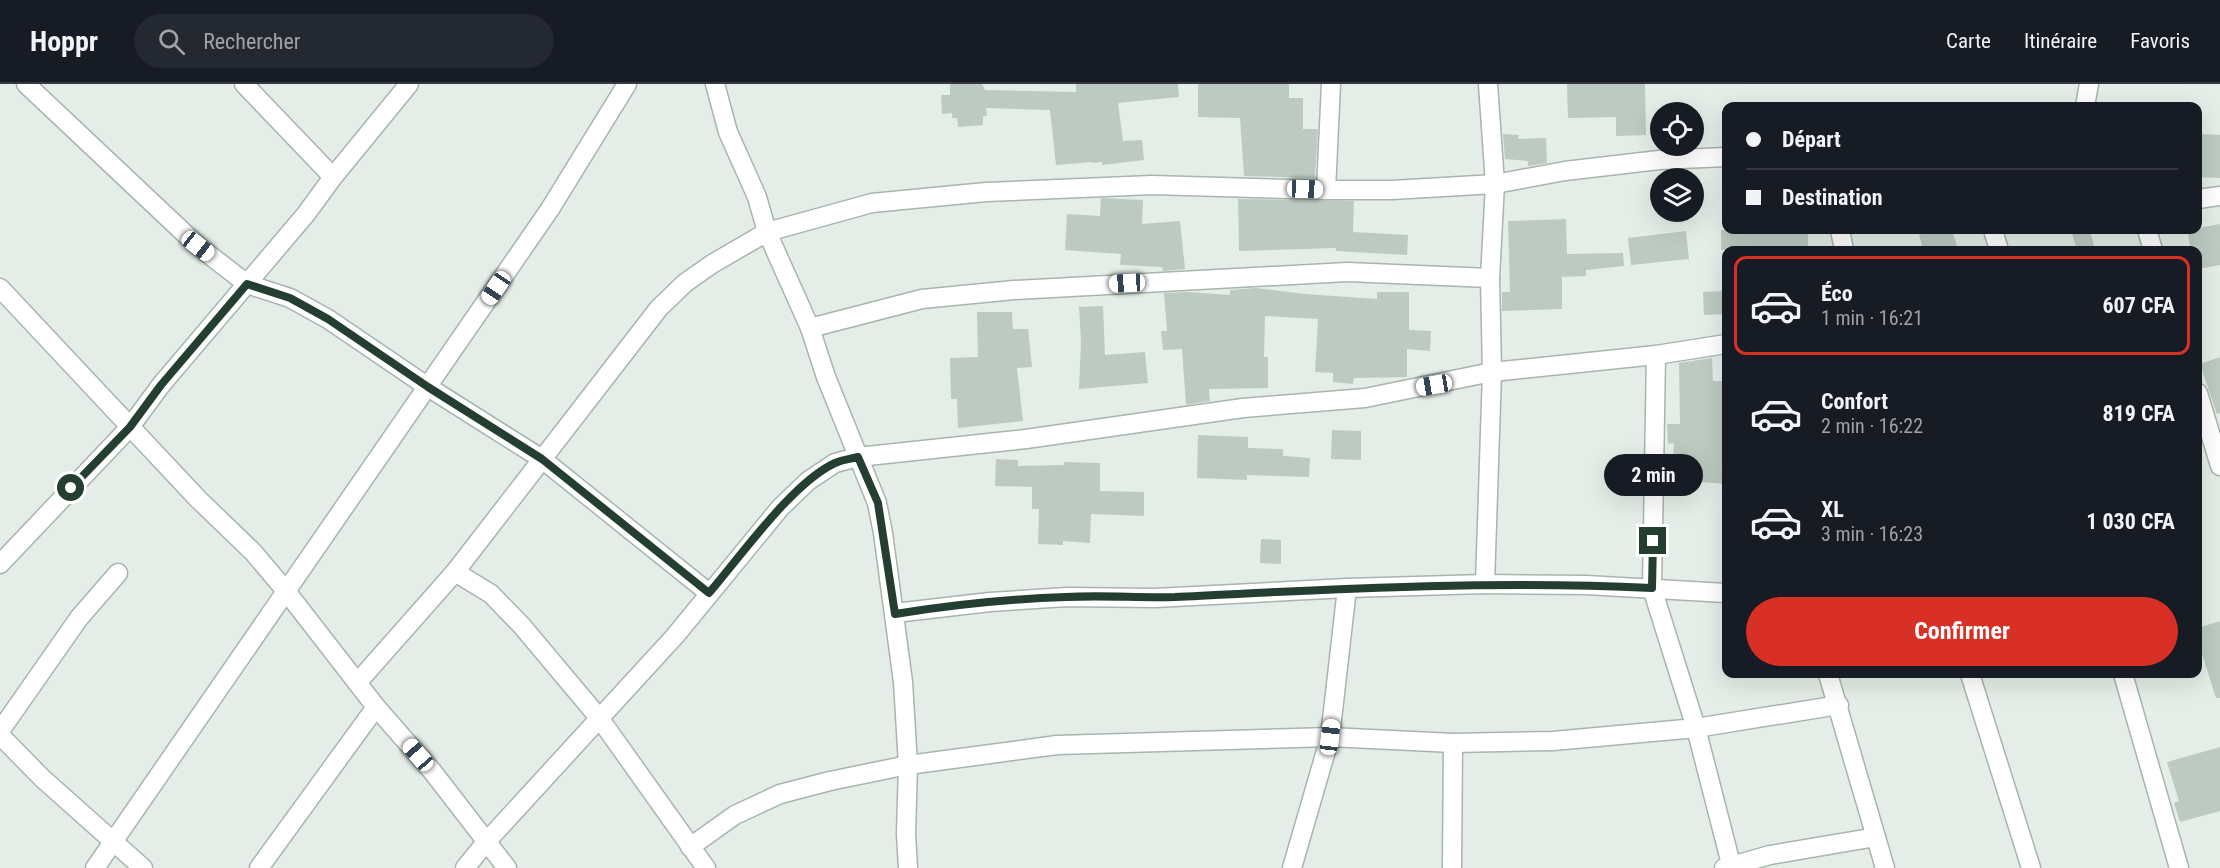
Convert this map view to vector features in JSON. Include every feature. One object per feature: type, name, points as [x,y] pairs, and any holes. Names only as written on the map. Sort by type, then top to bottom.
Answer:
[{"type":"street","points":[[26,84],[198,246],[247,284],[290,298],[328,319],[428,387],[542,459],[709,593]]},
{"type":"street","points":[[244,84],[333,177]]},
{"type":"street","points":[[4,551],[130,427],[161,385],[306,214],[333,177],[409,84]]},
{"type":"street","points":[[95,868],[550,209],[627,84]]},
{"type":"street","points":[[715,84],[728,132],[757,197],[767,232],[810,328],[826,377],[878,503],[903,682],[908,765],[906,834],[908,868]]},
{"type":"street","points":[[1326,190],[1331,84]]},
{"type":"street","points":[[1485,584],[1492,372],[1490,278],[1495,184],[1488,84]]},
{"type":"street","points":[[2086,102],[2089,84]]},
{"type":"street","points":[[357,683],[455,572],[659,308],[685,283],[712,264],[767,232],[872,203],[986,192],[1152,185],[1392,190],[1495,184],[1588,168],[1659,160],[1722,157]]},
{"type":"street","points":[[2202,198],[2220,196]]},
{"type":"street","points":[[810,328],[922,298],[1014,290],[1347,272],[1490,278]]},
{"type":"street","points":[[0,288],[198,499],[252,552],[286,591],[376,707],[432,771],[507,868]]},
{"type":"street","points":[[465,868],[487,841],[675,636],[780,508],[808,481],[835,464],[858,457],[1026,439],[1243,408],[1365,398],[1492,372],[1722,345]]},
{"type":"street","points":[[1656,354],[1652,588],[1696,728],[1729,867],[1770,855],[1876,837]]},
{"type":"street","points":[[2202,404],[2220,466]]},
{"type":"street","points":[[455,572],[491,594],[522,626],[600,719],[705,868]]},
{"type":"street","points":[[118,573],[79,618],[0,733],[42,778],[143,868]]},
{"type":"street","points":[[895,614],[990,602],[1067,597],[1155,598],[1347,588],[1485,584],[1652,588],[1722,593]]},
{"type":"street","points":[[1292,868],[1330,737],[1347,588]]},
{"type":"street","points":[[1829,678],[1885,868]]},
{"type":"street","points":[[1971,678],[2031,868]]},
{"type":"street","points":[[2124,678],[2179,868]]},
{"type":"street","points":[[690,847],[735,815],[780,794],[908,765],[1057,745],[1330,737],[1453,743],[1553,741],[1696,728],[1839,705]]},
{"type":"street","points":[[259,868],[376,707]]},
{"type":"street","points":[[1452,868],[1453,743]]},
{"type":"building","points":[[950,84],[982,84],[985,90],[1076,92],[1076,84],[1178,84],[1179,97],[1118,103],[1123,141],[1142,140],[1144,160],[1102,165],[1102,162],[1092,162],[1056,165],[1050,110],[986,108],[987,116],[983,116],[983,125],[958,127],[957,118],[952,118],[952,113],[942,114],[941,95],[950,95]]},
{"type":"building","points":[[1198,84],[1289,84],[1289,98],[1303,98],[1303,129],[1318,129],[1315,178],[1244,176],[1240,118],[1198,117]]},
{"type":"building","points":[[1567,84],[1645,84],[1646,135],[1616,136],[1616,117],[1568,118]]},
{"type":"building","points":[[1503,134],[1519,135],[1518,139],[1546,138],[1547,163],[1528,166],[1528,161],[1505,159]]},
{"type":"building","points":[[2202,134],[2220,135],[2220,178],[2202,177]]},
{"type":"building","points":[[1101,198],[1143,200],[1142,224],[1180,221],[1185,269],[1163,271],[1162,267],[1120,265],[1121,254],[1065,250],[1067,214],[1100,216]]},
{"type":"building","points":[[1238,199],[1354,201],[1353,232],[1408,235],[1407,255],[1336,251],[1336,248],[1239,251]]},
{"type":"building","points":[[1566,219],[1567,254],[1623,253],[1624,266],[1586,270],[1586,276],[1562,277],[1562,309],[1502,311],[1502,292],[1510,292],[1508,221]]},
{"type":"building","points":[[2220,224],[2220,265],[2202,268],[2202,246],[2190,246],[2188,234],[2202,234],[2202,227]]},
{"type":"building","points":[[1721,230],[1722,234],[1808,234],[1808,246],[1722,246],[1721,250]]},
{"type":"building","points":[[1686,231],[1689,259],[1631,265],[1628,238]]},
{"type":"building","points":[[1919,234],[1953,234],[1957,246],[1922,246]]},
{"type":"building","points":[[2072,234],[2091,234],[2094,246],[2076,246]]},
{"type":"building","points":[[1256,288],[1377,299],[1377,292],[1409,292],[1409,330],[1431,331],[1430,351],[1407,349],[1407,377],[1354,378],[1353,384],[1333,382],[1333,373],[1315,372],[1318,319],[1265,316],[1264,357],[1268,357],[1268,388],[1209,389],[1210,401],[1186,405],[1182,349],[1163,350],[1161,331],[1167,331],[1164,293],[1230,295],[1230,290]]},
{"type":"building","points":[[1722,291],[1722,314],[1704,315],[1703,292]]},
{"type":"building","points":[[1103,306],[1105,355],[1145,352],[1148,383],[1079,389],[1081,342],[1079,307]]},
{"type":"building","points":[[977,312],[1012,312],[1013,329],[1028,329],[1032,367],[1017,368],[1023,421],[958,428],[957,399],[951,399],[950,358],[978,357]]},
{"type":"building","points":[[2220,357],[2220,413],[2217,414],[2202,370],[2202,363]]},
{"type":"building","points":[[1712,358],[1713,381],[1722,381],[1722,484],[1672,480],[1674,443],[1668,444],[1667,424],[1680,424],[1679,363]]},
{"type":"building","points":[[1332,430],[1361,431],[1361,460],[1331,459]]},
{"type":"building","points":[[1198,435],[1248,437],[1248,448],[1283,449],[1283,456],[1310,458],[1309,477],[1247,475],[1247,480],[1197,478]]},
{"type":"building","points":[[996,459],[1018,460],[1018,466],[1064,465],[1064,462],[1100,463],[1100,491],[1144,492],[1144,516],[1091,514],[1090,543],[1063,541],[1063,545],[1038,544],[1039,509],[1032,509],[1032,487],[995,486]]},
{"type":"building","points":[[1261,539],[1281,540],[1281,564],[1260,563]]},
{"type":"building","points":[[2220,621],[2220,698],[2216,698],[2202,654],[2202,627]]},
{"type":"building","points":[[2220,747],[2220,811],[2180,822],[2174,803],[2179,801],[2167,762]]},
{"type":"route","points":[[71,488],[130,427],[161,385],[247,284],[290,298],[328,319],[428,387],[542,459],[709,593],[780,508],[808,481],[835,464],[858,457],[878,503],[895,614],[990,602],[1067,597],[1155,598],[1347,588],[1485,584],[1652,588],[1653,541]]}]
